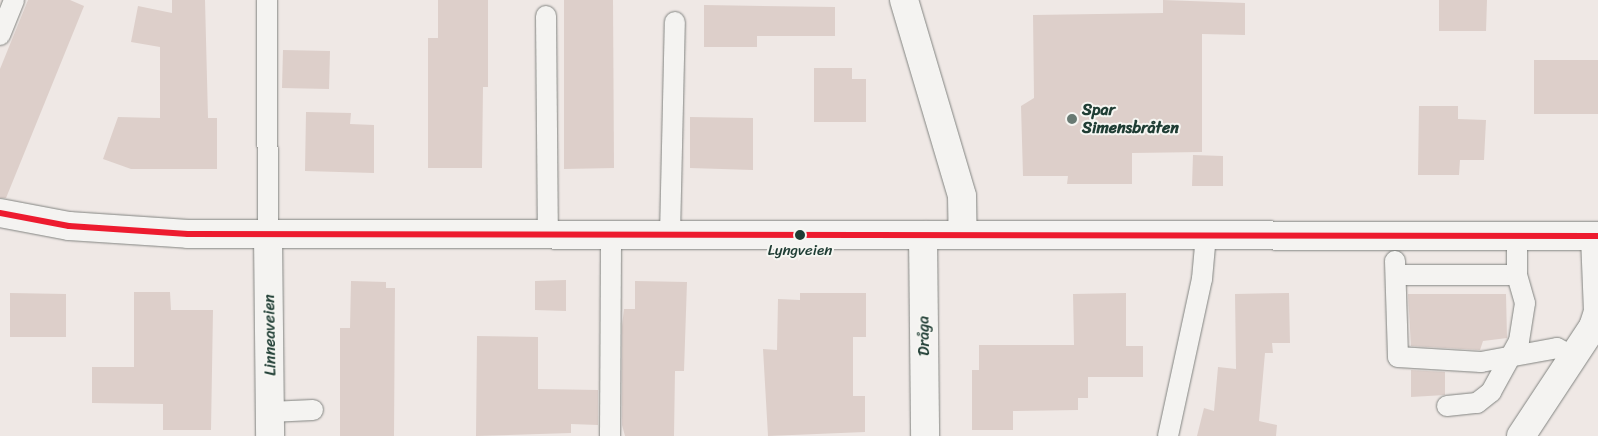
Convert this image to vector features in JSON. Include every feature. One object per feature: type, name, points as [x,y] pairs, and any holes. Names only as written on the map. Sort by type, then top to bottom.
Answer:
[{"type":"street","points":[[904,0],[960,190],[964,236]]},
{"type":"street","points":[[0,213],[124,231],[268,235],[1596,236],[1598,312],[1576,358],[1522,436]]},
{"type":"street","name":"Linneaveien","points":[[268,235],[270,424]]},
{"type":"street","name":"Dråga","points":[[923,235],[925,436]]},
{"type":"lane","points":[[0,35],[14,0]]},
{"type":"lane","points":[[267,0],[268,235]]},
{"type":"lane","points":[[546,16],[548,234]]},
{"type":"lane","points":[[670,235],[676,22]]},
{"type":"lane","points":[[610,436],[611,234]]},
{"type":"lane","points":[[1168,436],[1202,279],[1206,235]]},
{"type":"lane","points":[[1447,406],[1468,406],[1484,398],[1501,379],[1524,327],[1525,303],[1516,275],[1517,236]]},
{"type":"lane","points":[[1516,275],[1396,268],[1398,357],[1481,362],[1556,348],[1576,358]]},
{"type":"lane","points":[[270,424],[313,410]]},
{"type":"building","points":[[28,0],[70,0],[84,6],[6,198],[0,198],[0,69]]},
{"type":"building","points":[[172,0],[205,0],[208,118],[217,118],[217,169],[131,169],[103,159],[118,117],[160,118],[160,47],[131,42],[138,6],[172,13]]},
{"type":"building","points":[[438,0],[488,0],[488,87],[483,87],[482,168],[428,168],[428,38],[438,38]]},
{"type":"building","points":[[564,0],[613,0],[614,168],[564,169]]},
{"type":"building","points":[[1163,0],[1245,3],[1245,35],[1202,34],[1202,152],[1132,153],[1132,184],[1067,184],[1068,176],[1023,176],[1021,106],[1034,98],[1033,15],[1163,13]]},
{"type":"building","points":[[1439,0],[1487,0],[1486,31],[1439,31]]},
{"type":"building","points":[[704,5],[835,7],[835,36],[757,36],[757,47],[704,47]]},
{"type":"building","points":[[283,50],[330,51],[329,89],[282,88]]},
{"type":"building","points":[[1534,60],[1598,60],[1598,114],[1534,114]]},
{"type":"building","points":[[814,68],[852,68],[852,79],[866,79],[866,122],[814,122]]},
{"type":"building","points":[[1419,106],[1458,106],[1458,119],[1486,120],[1484,160],[1460,160],[1459,175],[1418,175]]},
{"type":"building","points":[[306,112],[351,113],[350,124],[374,125],[374,173],[305,171]]},
{"type":"building","points":[[690,117],[753,118],[753,170],[690,168]]},
{"type":"building","points":[[1193,155],[1223,156],[1223,186],[1192,186]]},
{"type":"building","points":[[566,280],[566,311],[535,310],[535,281]]},
{"type":"building","points":[[351,281],[386,282],[386,288],[395,288],[394,436],[340,436],[340,328],[350,328]]},
{"type":"building","points":[[635,281],[687,282],[684,371],[675,371],[674,436],[625,436],[622,425],[622,326],[624,309],[635,309]]},
{"type":"building","points":[[134,292],[170,292],[171,310],[213,310],[211,430],[163,430],[163,404],[92,403],[92,367],[134,367]]},
{"type":"building","points":[[10,293],[66,294],[66,337],[10,337]]},
{"type":"building","points":[[800,293],[866,293],[866,337],[853,337],[853,396],[865,396],[865,432],[768,436],[763,349],[777,350],[778,299],[800,300]]},
{"type":"building","points":[[1126,293],[1126,346],[1143,346],[1143,377],[1088,377],[1088,398],[1078,398],[1078,410],[1013,411],[1013,430],[972,430],[972,370],[979,370],[979,345],[1074,345],[1073,294]]},
{"type":"building","points":[[1289,293],[1290,343],[1272,343],[1273,353],[1265,353],[1259,421],[1277,425],[1276,436],[1197,436],[1204,408],[1214,411],[1218,367],[1236,369],[1235,294]]},
{"type":"building","points":[[1408,294],[1506,294],[1507,338],[1483,341],[1480,350],[1411,346]]},
{"type":"building","points":[[477,336],[538,337],[538,389],[598,390],[598,425],[571,424],[571,433],[476,436]]},
{"type":"building","points":[[1411,370],[1445,372],[1445,395],[1411,397]]},
{"type":"transit line","points":[[0,213],[69,226],[188,234],[1598,236]]},
{"type":"place","name":"Spar Simensbråten","points":[[1072,119]]},
{"type":"place","name":"Lyngveien","points":[[800,235]]}]
